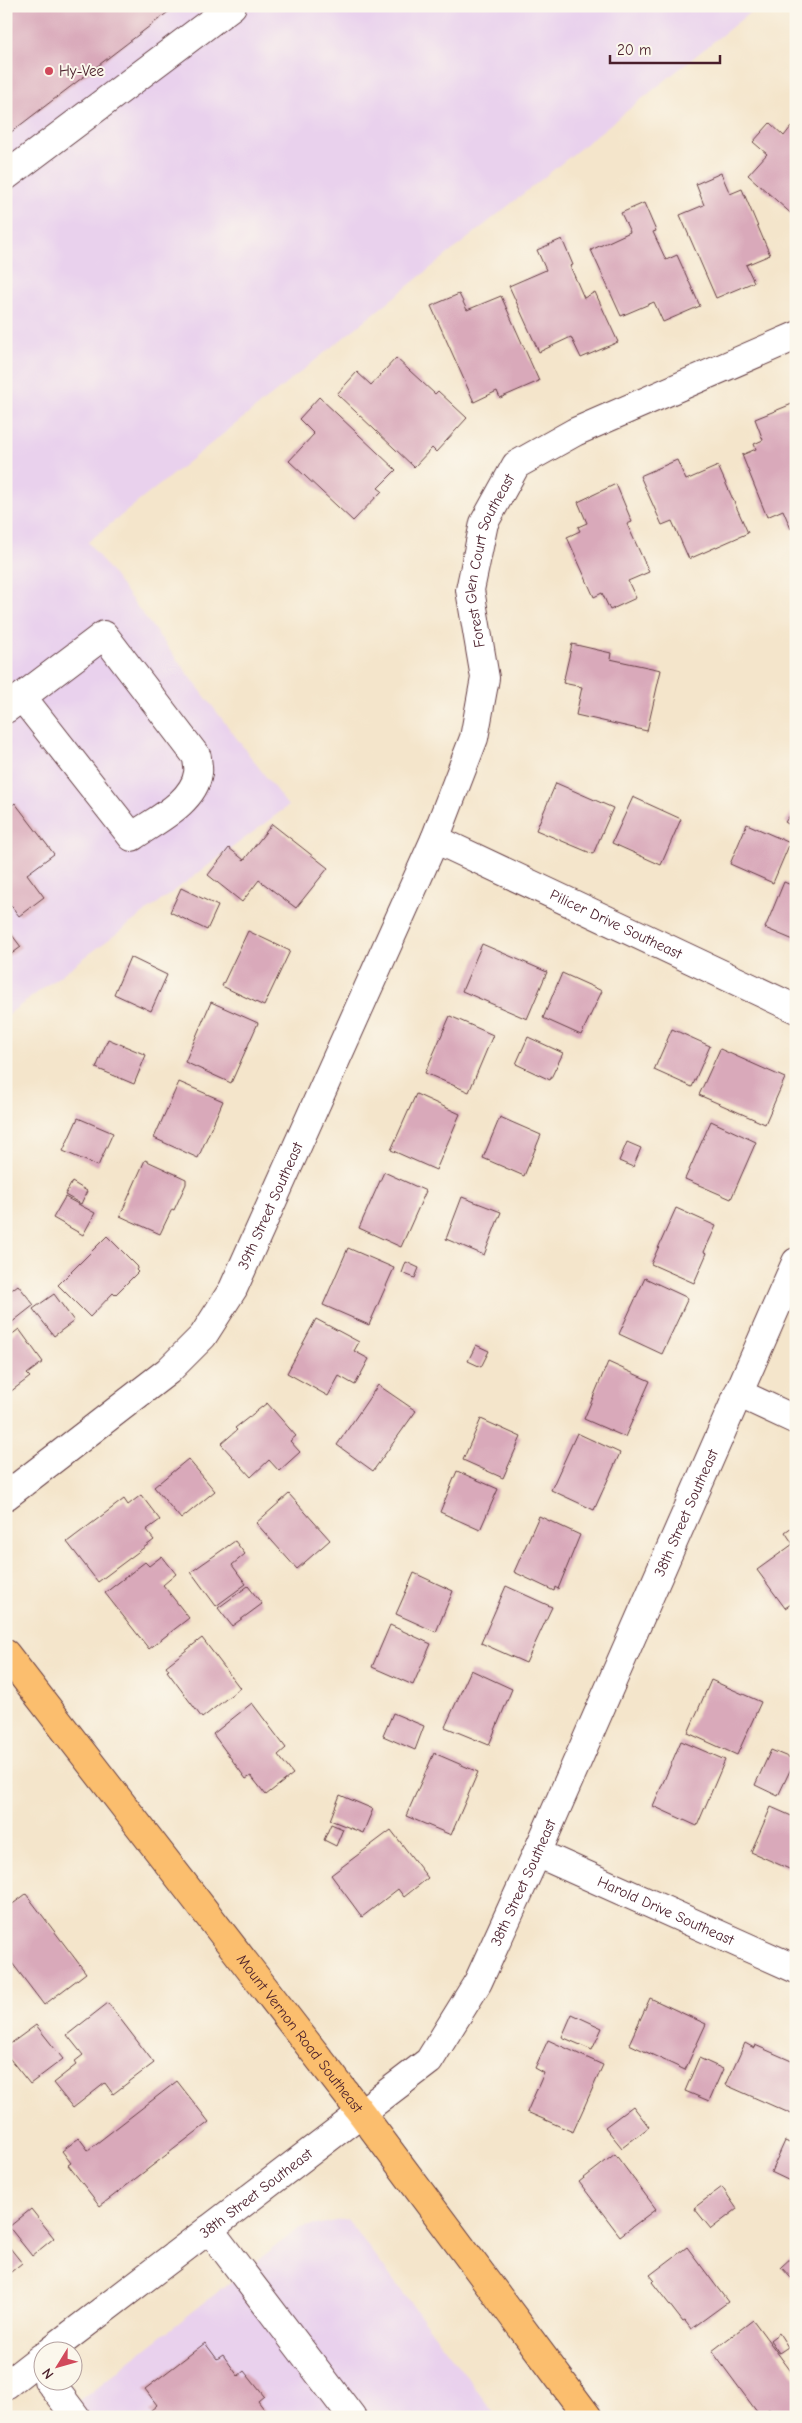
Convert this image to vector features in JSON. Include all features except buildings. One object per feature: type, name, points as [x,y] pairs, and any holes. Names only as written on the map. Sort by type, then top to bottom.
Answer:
[{"type":"main road","name":"Mount Vernon Road Southeast","points":[[6,1654],[362,2114],[588,2417]]},
{"type":"street","points":[[6,176],[232,6]]},
{"type":"street","name":"Forest Glen Court Southeast","points":[[435,839],[474,738],[485,678],[470,590],[484,523],[516,465],[575,432],[796,336]]},
{"type":"street","points":[[104,636],[197,757],[198,773],[193,787],[185,798],[132,836],[14,703],[104,636]]},
{"type":"street","name":"Pilicer Drive Southeast","points":[[435,839],[796,1009]]},
{"type":"street","name":"39th Street Southeast","points":[[6,1496],[168,1371],[204,1336],[233,1289],[435,839]]},
{"type":"street","name":"38th Street Southeast","points":[[74,2340],[209,2229],[429,2061],[478,1982],[537,1853],[796,1262]]},
{"type":"street","points":[[738,1392],[796,1420]]},
{"type":"street","name":"Harold Drive Southeast","points":[[537,1853],[796,1969]]},
{"type":"street","points":[[209,2229],[352,2417]]},
{"type":"street","name":"38th Street Southeast","points":[[6,2385],[32,2371]]},
{"type":"street","points":[[59,2390],[76,2417]]},
{"type":"shaded area","points":[[6,6],[758,6],[88,542],[288,806],[6,1016]]},
{"type":"shaded area","points":[[347,2219],[497,2417],[59,2417],[299,2228]]},
{"type":"place","name":"Hy-Vee","points":[[49,71]]}]
